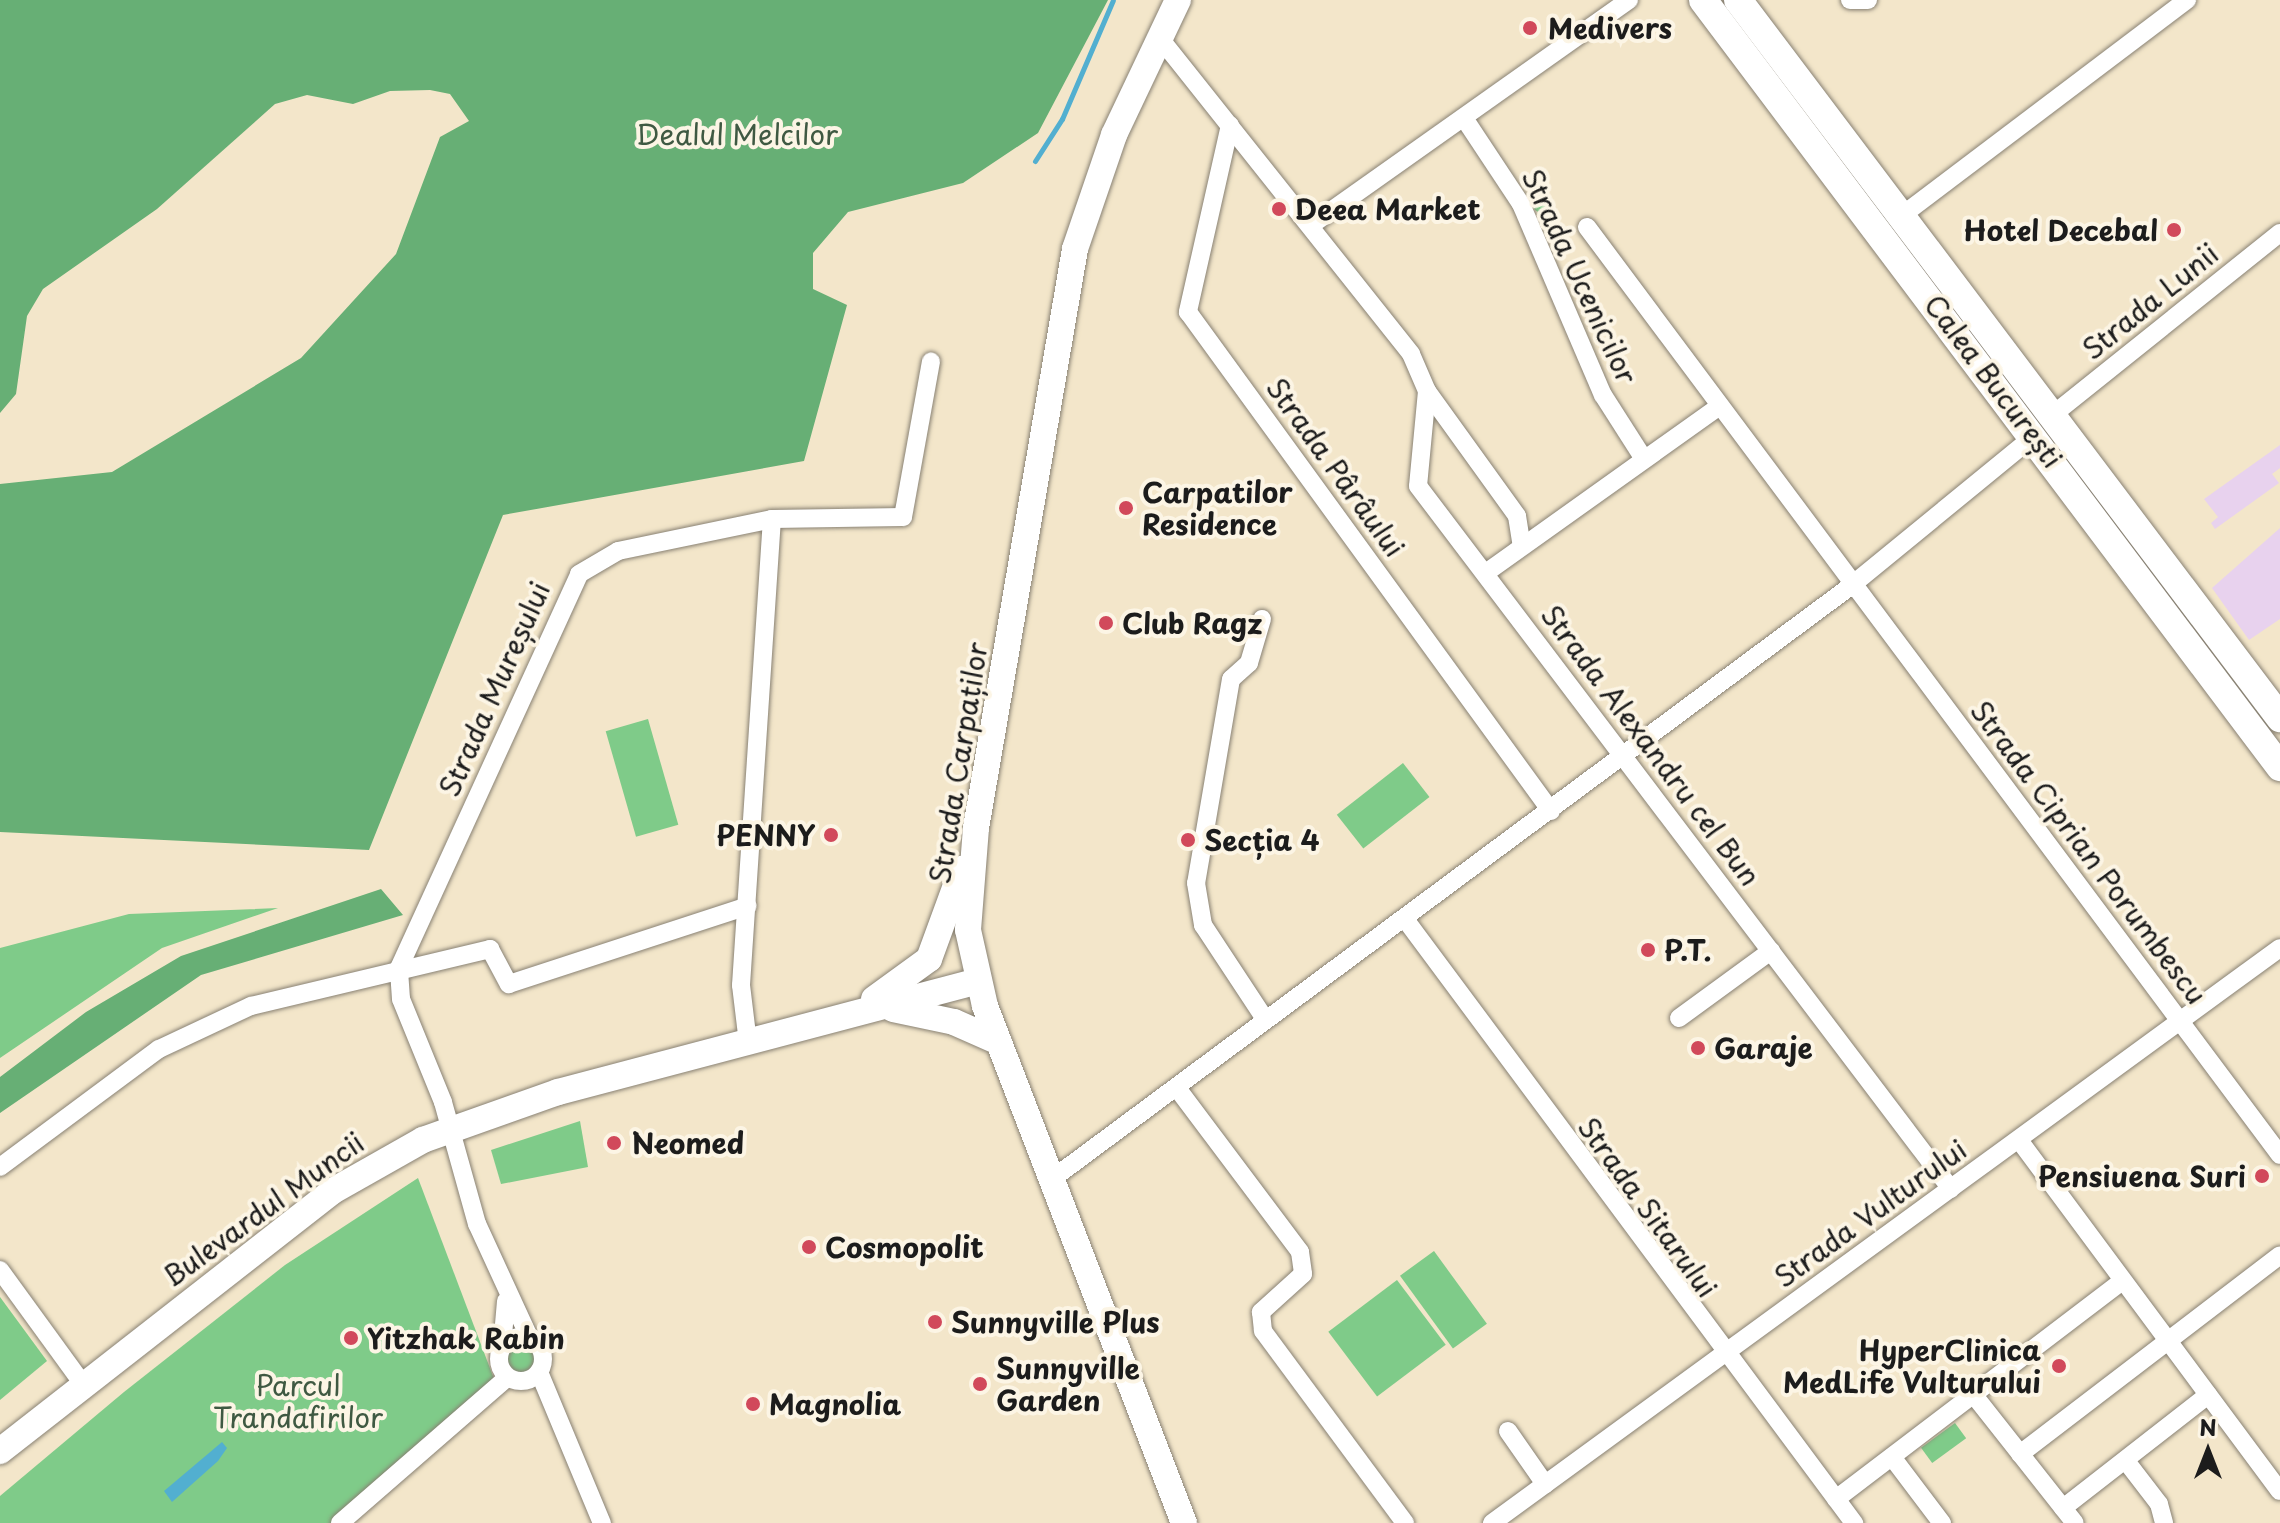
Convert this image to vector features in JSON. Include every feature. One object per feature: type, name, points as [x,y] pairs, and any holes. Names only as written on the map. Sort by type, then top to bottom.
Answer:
[{"type":"main road","name":"Strada Carpaților","points":[[1178,0],[1109,147],[1075,249],[976,828],[968,930],[978,981],[999,1042],[1184,1523]]},
{"type":"main road","name":"Calea București","points":[[1703,0],[2035,435],[2280,767]]},
{"type":"main road","name":"Calea București","points":[[1738,0],[1900,217],[2055,413],[2280,718]]},
{"type":"main road","name":"Bulevardul Muncii","points":[[830,1022],[901,985],[929,959],[976,828]]},
{"type":"main road","name":"Bulevardul Muncii","points":[[0,1451],[82,1383],[331,1192],[450,1128],[978,981]]},
{"type":"main road","name":"Bulevardul Muncii","points":[[885,1008],[954,1022],[999,1042]]},
{"type":"street","points":[[1314,223],[1629,0]]},
{"type":"street","points":[[1850,0],[1868,0]]},
{"type":"street","points":[[1900,217],[2187,0]]},
{"type":"street","points":[[1159,37],[1314,223],[1411,354],[1427,391],[1517,516],[1522,546]]},
{"type":"street","name":"Strada Ucenicilor","points":[[1464,118],[1521,204],[1603,395],[1644,459]]},
{"type":"street","name":"Strada Pârâului","points":[[1230,125],[1188,312],[1551,811]]},
{"type":"street","points":[[1587,227],[1717,408],[1852,585]]},
{"type":"street","name":"Strada Lunii","points":[[2055,413],[2280,233]]},
{"type":"street","name":"Strada Mureșului","points":[[399,968],[579,574],[618,551],[772,519],[903,517],[931,362]]},
{"type":"street","name":"Strada Alexandru cel Bun","points":[[1427,391],[1415,479],[1951,1189]]},
{"type":"street","points":[[1487,572],[1717,408]]},
{"type":"street","points":[[1052,1179],[1852,585],[2035,435]]},
{"type":"street","points":[[748,1043],[741,985],[772,519]]},
{"type":"street","name":"Strada Ciprian Porumbescu","points":[[1852,585],[2280,1155]]},
{"type":"street","points":[[1262,619],[1249,663],[1231,679],[1196,883],[1203,925],[1265,1019]]},
{"type":"street","points":[[0,1167],[190,1032],[285,994],[490,949],[509,984],[748,906]]},
{"type":"street","name":"Strada Sitarului","points":[[1405,919],[1723,1355],[1854,1523]]},
{"type":"street","name":"Strada Vulturului","points":[[1492,1523],[2280,948]]},
{"type":"street","points":[[1679,1018],[1771,951]]},
{"type":"street","points":[[399,968],[401,999],[450,1128],[506,1301],[543,1357],[539,1372],[602,1523]]},
{"type":"street","points":[[1177,1088],[1296,1243],[1303,1274],[1261,1312],[1263,1331],[1405,1523]]},
{"type":"street","points":[[2019,1140],[2121,1282],[2280,1491]]},
{"type":"street","points":[[2020,1454],[2280,1255]]},
{"type":"street","points":[[0,1270],[82,1383]]},
{"type":"street","points":[[1836,1499],[2121,1282]]},
{"type":"street","points":[[506,1301],[499,1367],[507,1378],[521,1382],[539,1372]]},
{"type":"street","points":[[502,1347],[530,1339]]},
{"type":"street","points":[[340,1523],[507,1378]]},
{"type":"street","points":[[1973,1394],[2069,1516],[2126,1461],[2208,1395]]},
{"type":"street","points":[[1508,1431],[1545,1484]]},
{"type":"street","points":[[1892,1457],[1942,1523]]},
{"type":"street","points":[[2126,1461],[2159,1504],[2164,1523]]},
{"type":"shaded area","points":[[2280,445],[2280,468],[2272,474],[2279,483],[2215,529],[2211,523],[2218,517],[2204,499]]},
{"type":"shaded area","points":[[2280,528],[2280,619],[2249,640],[2212,588]]},
{"type":"green space","name":"Dealul Melcilor","points":[[0,0],[1108,0],[1038,133],[963,183],[848,212],[813,253],[813,289],[847,305],[804,461],[503,515],[369,850],[0,832],[0,484],[112,472],[301,358],[396,254],[440,137],[469,121],[450,94],[430,90],[390,91],[353,104],[307,95],[275,104],[157,209],[43,289],[27,316],[16,394],[0,413]]},
{"type":"green space","points":[[1542,193],[1549,196],[1552,203],[1549,210],[1542,213],[1535,210],[1532,203],[1535,196]]},
{"type":"green space","points":[[648,719],[678,825],[636,837],[606,731]]},
{"type":"green space","points":[[1403,763],[1429,797],[1363,849],[1337,815]]},
{"type":"green space","points":[[381,889],[403,915],[201,975],[0,1113],[0,1077],[86,1012],[181,956]]},
{"type":"green space","points":[[278,908],[162,948],[0,1058],[0,948],[129,914]]},
{"type":"green space","points":[[580,1121],[588,1167],[501,1184],[491,1150]]},
{"type":"green space","name":"Parcul Trandafirilor","points":[[418,1178],[496,1384],[334,1523],[0,1523],[0,1496],[124,1392],[285,1265]]},
{"type":"green space","points":[[1434,1251],[1487,1324],[1453,1348],[1400,1276]]},
{"type":"green space","points":[[1397,1280],[1446,1345],[1377,1396],[1328,1332]]},
{"type":"green space","points":[[0,1297],[47,1361],[0,1400]]},
{"type":"green space","points":[[521,1343],[533,1347],[537,1359],[533,1371],[521,1375],[509,1371],[505,1359],[509,1347]]},
{"type":"green space","points":[[1955,1423],[1966,1438],[1932,1463],[1921,1448]]},
{"type":"water","points":[[222,1442],[227,1448],[218,1461],[172,1502],[164,1491]]},
{"type":"waterway","points":[[1035,161],[1062,119],[1113,0]]},
{"type":"place","name":"Medivers","points":[[1530,28]]},
{"type":"place","name":"Deea Market","points":[[1279,209]]},
{"type":"place","name":"Hotel Decebal","points":[[2174,230]]},
{"type":"place","name":"Carpatilor Residence","points":[[1126,508]]},
{"type":"place","name":"Club Ragz","points":[[1106,623]]},
{"type":"place","name":"PENNY","points":[[831,835]]},
{"type":"place","name":"Secția 4","points":[[1188,840]]},
{"type":"place","name":"P.T.","points":[[1648,950]]},
{"type":"place","name":"Garaje","points":[[1698,1048]]},
{"type":"place","name":"Neomed","points":[[614,1143]]},
{"type":"place","name":"Pensiuena Suri","points":[[2262,1176]]},
{"type":"place","name":"Cosmopolit","points":[[809,1247]]},
{"type":"place","name":"Sunnyville Plus","points":[[935,1322]]},
{"type":"place","name":"Yitzhak Rabin","points":[[351,1338]]},
{"type":"place","name":"HyperClinica MedLife Vulturului","points":[[2059,1366]]},
{"type":"place","name":"Sunnyville Garden","points":[[980,1384]]},
{"type":"place","name":"Magnolia","points":[[753,1404]]}]
